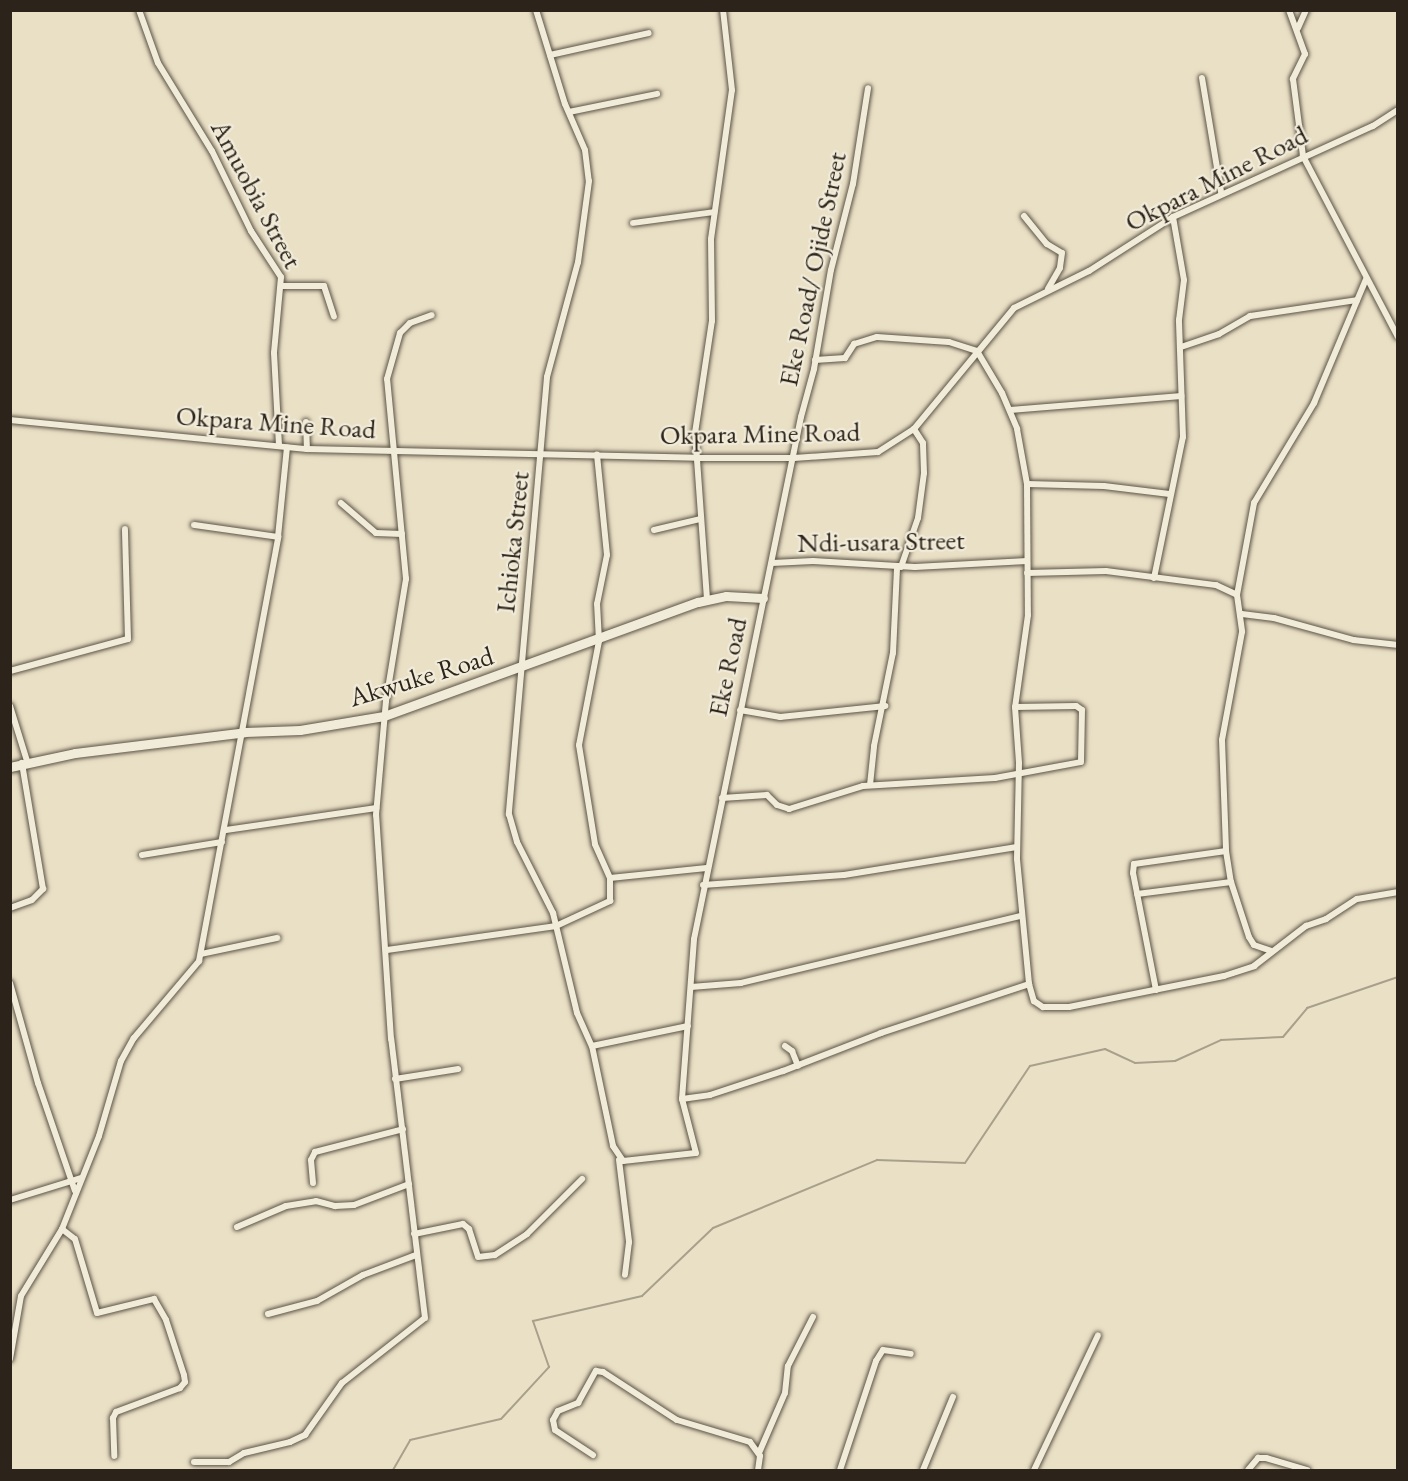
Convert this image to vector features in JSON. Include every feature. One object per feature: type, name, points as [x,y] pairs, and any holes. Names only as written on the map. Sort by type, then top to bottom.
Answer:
[{"type":"main road","name":"Akwuke Road","points":[[10,767],[25,762],[244,732],[300,730],[384,716],[707,599],[763,598]]},
{"type":"street","name":"Amuobia Street","points":[[139,10],[158,63],[212,151],[251,231],[283,286],[274,353],[279,446]]},
{"type":"street","name":"Ichioka Street","points":[[536,10],[569,112],[585,150],[589,196],[578,262],[549,368],[543,456],[519,669],[509,814],[517,842],[545,892],[556,926],[577,1013],[592,1046],[619,1160],[629,1242],[625,1275]]},
{"type":"street","points":[[707,599],[696,458],[699,388],[713,309],[714,212],[732,90],[723,10]]},
{"type":"street","points":[[1290,10],[1298,28],[1305,60],[1293,79],[1303,156],[1398,337]]},
{"type":"street","points":[[1298,28],[1306,10]]},
{"type":"street","points":[[550,55],[649,33]]},
{"type":"street","points":[[1202,78],[1221,192]]},
{"type":"street","name":"Eke Road/ Ojide Street","points":[[794,458],[868,88]]},
{"type":"street","points":[[569,112],[657,94]]},
{"type":"street","name":"Okpara Mine Road","points":[[10,420],[307,449],[696,458],[794,458],[878,452],[914,429],[955,384],[977,351],[1010,311],[1089,271],[1173,216],[1221,192],[1373,126],[1398,110]]},
{"type":"street","points":[[633,223],[714,212]]},
{"type":"street","points":[[1024,216],[1047,244],[1062,253],[1060,268],[1048,290]]},
{"type":"street","points":[[1154,578],[1183,437],[1179,303],[1183,272],[1173,216]]},
{"type":"street","points":[[1271,951],[1251,941],[1231,882],[1226,851],[1223,722],[1238,664],[1242,614],[1237,595],[1254,503],[1314,403],[1366,279]]},
{"type":"street","points":[[283,286],[324,286],[334,316]]},
{"type":"street","points":[[1181,347],[1219,334],[1250,316],[1357,300]]},
{"type":"street","points":[[194,1462],[229,1462],[244,1453],[290,1442],[305,1435],[342,1383],[425,1318],[416,1255],[410,1184],[395,1079],[387,950],[380,904],[376,808],[384,716],[405,579],[387,379],[400,333],[410,323],[432,315]]},
{"type":"street","points":[[815,360],[845,358],[854,344],[877,337],[949,342],[977,351],[1010,410],[1028,484],[1027,627],[1015,707],[1019,773],[1017,847],[1021,916],[1029,984],[1034,1001],[1049,1008],[1081,1006],[1244,970],[1306,926],[1326,920],[1357,899],[1398,892]]},
{"type":"street","points":[[1010,410],[1181,396]]},
{"type":"street","points":[[306,422],[307,449]]},
{"type":"street","points":[[870,785],[874,746],[885,706],[893,652],[899,567],[918,518],[924,473],[923,443],[914,429]]},
{"type":"street","points":[[10,1359],[21,1296],[62,1228],[126,1050],[191,973],[201,954],[226,830],[278,537],[287,447]]},
{"type":"street","points":[[387,950],[556,926],[608,904],[610,878],[595,844],[579,746],[599,638],[597,604],[606,567],[608,538],[597,454]]},
{"type":"street","name":"Eke Road","points":[[619,1160],[695,1155],[682,1099],[691,987],[703,885],[794,458]]},
{"type":"street","points":[[1028,484],[1104,486],[1170,494]]},
{"type":"street","points":[[341,503],[375,533],[402,534]]},
{"type":"street","points":[[654,531],[700,519]]},
{"type":"street","points":[[194,525],[278,537]]},
{"type":"street","points":[[10,671],[128,639],[125,529]]},
{"type":"street","name":"Ndi-usara Street","points":[[772,563],[813,561],[899,567],[1027,561]]},
{"type":"street","points":[[1027,573],[1106,572],[1216,585],[1237,595]]},
{"type":"street","points":[[1242,614],[1274,618],[1354,640],[1398,645]]},
{"type":"street","points":[[10,706],[25,762],[43,889],[32,900],[10,908]]},
{"type":"street","points":[[740,710],[780,717],[885,706]]},
{"type":"street","points":[[722,798],[769,795],[777,806],[789,809],[870,785],[982,779],[1081,762],[1085,714],[1076,706],[1015,707]]},
{"type":"street","points":[[226,830],[376,808]]},
{"type":"street","points":[[142,855],[222,842]]},
{"type":"street","points":[[703,885],[844,875],[1017,847]]},
{"type":"street","points":[[1156,990],[1132,873],[1136,863],[1226,851]]},
{"type":"street","points":[[610,878],[706,868]]},
{"type":"street","points":[[1137,894],[1231,882]]},
{"type":"street","points":[[691,987],[741,983],[1021,916]]},
{"type":"street","points":[[201,954],[277,938]]},
{"type":"street","points":[[10,983],[56,1142],[75,1192]]},
{"type":"street","points":[[682,1099],[710,1095],[798,1066],[881,1033],[1029,984]]},
{"type":"street","points":[[592,1046],[688,1026]]},
{"type":"street","points":[[785,1046],[792,1051],[798,1066]]},
{"type":"street","points":[[395,1079],[458,1069]]},
{"type":"street","points":[[313,1183],[311,1160],[315,1152],[403,1129]]},
{"type":"street","points":[[10,1200],[69,1179],[81,1178]]},
{"type":"street","points":[[414,1234],[463,1224],[469,1229],[478,1257],[495,1255],[527,1234],[547,1210],[582,1179]]},
{"type":"street","points":[[237,1227],[286,1206],[316,1201],[335,1206],[354,1205],[410,1184]]},
{"type":"street","points":[[62,1228],[75,1239],[97,1313],[154,1299],[166,1320],[184,1375],[180,1388],[116,1412],[114,1456]]},
{"type":"street","points":[[268,1314],[317,1301],[363,1275],[416,1255]]},
{"type":"street","points":[[758,1470],[759,1453],[784,1393],[788,1365],[813,1317]]},
{"type":"street","points":[[1034,1470],[1098,1335]]},
{"type":"street","points":[[840,1470],[876,1360],[884,1350],[911,1354]]},
{"type":"street","points":[[593,1455],[555,1430],[553,1420],[558,1411],[578,1402],[596,1371],[620,1380],[677,1420],[746,1440],[759,1453]]},
{"type":"street","points":[[923,1470],[952,1397]]},
{"type":"street","points":[[1248,1470],[1258,1458],[1266,1458],[1307,1470]]},
{"type":"waterway","points":[[393,1470],[410,1440],[501,1419],[549,1367],[533,1321],[642,1296],[713,1228],[877,1160],[965,1163],[1030,1066],[1105,1049],[1135,1063],[1175,1061],[1221,1040],[1283,1037],[1307,1008],[1398,977]]}]
